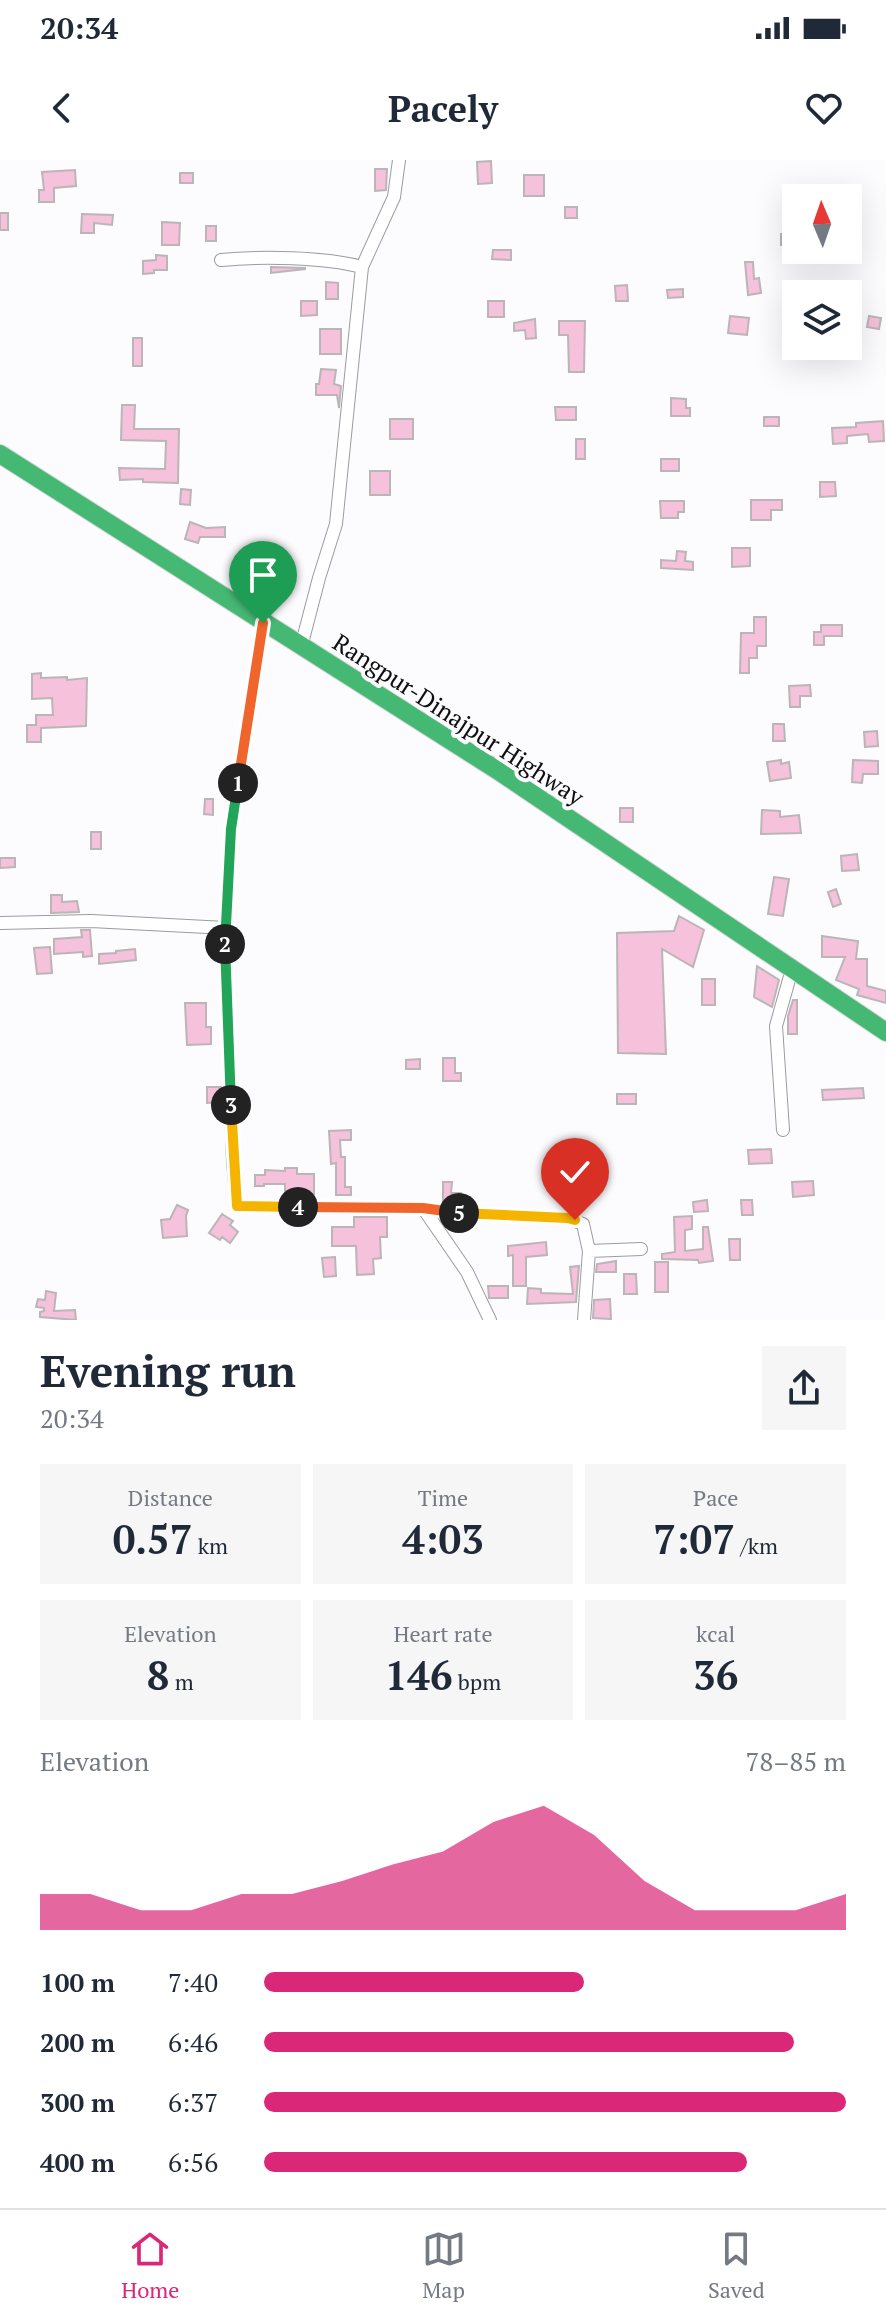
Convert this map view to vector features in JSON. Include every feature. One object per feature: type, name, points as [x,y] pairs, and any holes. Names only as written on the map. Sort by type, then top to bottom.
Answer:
[{"type":"highway","name":"Rangpur-Dinajpur Highway","points":[[0,454],[500,772],[886,1032]]},
{"type":"street","points":[[301,647],[336,524],[362,267],[394,197],[399,160]]},
{"type":"street","points":[[221,260],[263,258],[345,263],[362,267]]},
{"type":"street","points":[[263,623],[231,829],[226,928],[237,1206],[423,1208],[448,1213],[567,1218],[583,1224],[589,1251],[584,1320]]},
{"type":"street","points":[[0,923],[91,921],[226,928]]},
{"type":"street","points":[[783,1130],[776,1026],[792,969]]},
{"type":"street","points":[[423,1208],[467,1272],[490,1320]]},
{"type":"street","points":[[589,1251],[641,1249]]},
{"type":"building","points":[[491,161],[492,183],[478,184],[477,162]]},
{"type":"building","points":[[375,169],[387,169],[386,190],[375,191]]},
{"type":"building","points":[[75,170],[76,186],[54,188],[54,202],[39,202],[39,190],[44,190],[42,172]]},
{"type":"building","points":[[180,173],[193,173],[193,183],[180,183]]},
{"type":"building","points":[[524,175],[544,175],[544,196],[524,196]]},
{"type":"building","points":[[565,207],[577,207],[577,218],[565,218]]},
{"type":"building","points":[[0,213],[8,213],[8,230],[0,230]]},
{"type":"building","points":[[82,214],[113,215],[112,225],[94,223],[94,233],[81,233]]},
{"type":"building","points":[[162,222],[180,223],[179,245],[162,245]]},
{"type":"building","points":[[206,226],[216,226],[216,241],[206,241]]},
{"type":"building","points":[[493,250],[511,250],[511,260],[492,259]]},
{"type":"building","points":[[156,255],[167,256],[167,270],[143,274],[143,261],[156,260]]},
{"type":"building","points":[[745,262],[753,262],[754,279],[759,278],[761,293],[748,295]]},
{"type":"building","points":[[271,267],[305,268],[305,269],[271,273]]},
{"type":"building","points":[[326,282],[338,283],[338,299],[326,299]]},
{"type":"building","points":[[627,285],[628,301],[616,301],[615,286]]},
{"type":"building","points":[[683,289],[683,297],[668,298],[667,290]]},
{"type":"building","points":[[301,301],[317,301],[317,315],[301,316]]},
{"type":"building","points":[[488,301],[504,301],[504,317],[488,317]]},
{"type":"building","points":[[730,316],[749,318],[747,335],[728,333]]},
{"type":"building","points":[[869,316],[881,318],[879,329],[867,327]]},
{"type":"building","points":[[535,319],[536,338],[526,339],[525,330],[514,331],[514,323]]},
{"type":"building","points":[[559,321],[585,321],[584,372],[569,372],[568,335],[559,335]]},
{"type":"building","points":[[320,329],[341,329],[341,354],[320,354]]},
{"type":"building","points":[[133,338],[142,338],[142,366],[133,366]]},
{"type":"building","points":[[321,369],[336,370],[334,384],[341,386],[339,408],[337,395],[316,395]]},
{"type":"building","points":[[671,398],[686,399],[690,416],[671,416]]},
{"type":"building","points":[[122,405],[135,405],[134,429],[179,429],[178,483],[120,480],[119,468],[165,469],[166,441],[121,440]]},
{"type":"building","points":[[555,407],[576,407],[576,420],[556,420]]},
{"type":"building","points":[[764,417],[779,417],[779,426],[764,426]]},
{"type":"building","points":[[390,419],[413,419],[413,439],[390,439]]},
{"type":"building","points":[[883,421],[884,441],[869,442],[868,434],[847,436],[847,443],[833,444],[832,428]]},
{"type":"building","points":[[576,439],[585,439],[585,459],[576,459]]},
{"type":"building","points":[[661,459],[679,459],[679,471],[661,471]]},
{"type":"building","points":[[370,471],[390,471],[390,495],[370,495]]},
{"type":"building","points":[[820,482],[835,482],[836,496],[820,497]]},
{"type":"building","points":[[181,489],[191,490],[190,505],[180,504]]},
{"type":"building","points":[[751,500],[782,500],[782,510],[771,510],[771,520],[751,520]]},
{"type":"building","points":[[660,501],[684,501],[684,512],[678,512],[678,518],[661,518]]},
{"type":"building","points":[[190,522],[206,528],[225,527],[225,537],[200,537],[198,543],[185,539]]},
{"type":"building","points":[[732,548],[750,548],[750,566],[732,567]]},
{"type":"building","points":[[677,551],[686,552],[685,561],[693,562],[693,570],[661,568],[661,560],[676,561]]},
{"type":"building","points":[[754,617],[766,617],[766,646],[757,646],[757,658],[749,658],[749,673],[740,673],[741,633],[754,633]]},
{"type":"building","points":[[821,625],[842,625],[842,636],[824,636],[824,645],[814,645],[814,632],[821,632]]},
{"type":"building","points":[[41,673],[41,678],[87,678],[86,726],[41,728],[41,742],[27,742],[27,725],[36,725],[36,715],[53,715],[52,698],[32,699],[32,674]]},
{"type":"building","points":[[810,685],[811,696],[800,696],[800,707],[790,707],[789,686]]},
{"type":"building","points":[[773,724],[784,724],[785,741],[773,741]]},
{"type":"building","points":[[877,731],[878,746],[865,747],[864,732]]},
{"type":"building","points":[[781,760],[781,764],[789,762],[791,778],[770,781],[767,762]]},
{"type":"building","points":[[853,760],[878,761],[878,774],[863,774],[862,783],[852,782]]},
{"type":"building","points":[[205,799],[213,799],[213,815],[204,814]]},
{"type":"building","points":[[620,808],[633,808],[633,822],[620,822]]},
{"type":"building","points":[[762,810],[780,811],[780,817],[799,815],[801,833],[761,834]]},
{"type":"building","points":[[91,832],[101,832],[101,849],[91,849]]},
{"type":"building","points":[[857,854],[859,870],[842,871],[841,856]]},
{"type":"building","points":[[0,858],[15,858],[15,867],[0,868]]},
{"type":"building","points":[[774,877],[789,879],[783,916],[768,914]]},
{"type":"building","points":[[836,889],[841,904],[833,907],[828,892]]},
{"type":"building","points":[[51,895],[62,895],[62,902],[77,901],[79,912],[51,913]]},
{"type":"building","points":[[679,916],[704,930],[693,967],[662,949],[666,1054],[618,1053],[617,933],[674,931]]},
{"type":"building","points":[[81,930],[90,930],[92,956],[83,957],[83,952],[54,954],[54,939],[82,937]]},
{"type":"building","points":[[822,936],[858,941],[856,959],[867,959],[867,986],[886,991],[886,1003],[857,995],[859,989],[836,980],[845,957],[822,957]]},
{"type":"building","points":[[50,947],[52,973],[37,974],[34,948]]},
{"type":"building","points":[[135,949],[136,960],[99,964],[99,954]]},
{"type":"building","points":[[757,966],[779,980],[772,1007],[754,997]]},
{"type":"building","points":[[702,979],[715,979],[715,1005],[702,1005]]},
{"type":"building","points":[[793,1000],[797,1000],[797,1034],[788,1034],[788,1016]]},
{"type":"building","points":[[185,1003],[206,1003],[206,1027],[211,1027],[211,1044],[187,1045]]},
{"type":"building","points":[[443,1058],[455,1058],[455,1073],[461,1073],[461,1081],[443,1081]]},
{"type":"building","points":[[420,1059],[420,1069],[406,1069],[406,1060]]},
{"type":"building","points":[[207,1087],[221,1087],[222,1102],[207,1103]]},
{"type":"building","points":[[863,1088],[864,1098],[823,1100],[822,1090]]},
{"type":"building","points":[[617,1094],[636,1094],[636,1104],[617,1104]]},
{"type":"building","points":[[351,1130],[351,1140],[340,1140],[341,1157],[345,1157],[345,1187],[351,1187],[351,1195],[336,1195],[336,1163],[331,1164],[329,1131]]},
{"type":"building","points":[[771,1149],[772,1163],[749,1164],[748,1150]]},
{"type":"building","points":[[285,1168],[297,1168],[297,1174],[314,1174],[314,1194],[285,1194],[285,1184],[255,1186],[255,1175],[265,1175],[265,1170],[285,1171]]},
{"type":"building","points":[[813,1181],[814,1195],[793,1197],[792,1182]]},
{"type":"building","points":[[443,1182],[452,1182],[451,1193],[461,1193],[461,1202],[443,1202]]},
{"type":"building","points":[[581,1194],[582,1208],[569,1208],[568,1195]]},
{"type":"building","points":[[707,1200],[708,1211],[694,1212],[693,1202]]},
{"type":"building","points":[[741,1200],[752,1200],[753,1215],[742,1215]]},
{"type":"building","points":[[177,1205],[188,1210],[187,1236],[163,1238],[161,1220],[170,1219]]},
{"type":"building","points":[[222,1214],[233,1221],[230,1225],[238,1232],[230,1243],[209,1233]]},
{"type":"building","points":[[692,1216],[692,1229],[685,1230],[685,1251],[703,1249],[703,1227],[708,1227],[713,1261],[699,1263],[698,1260],[662,1259],[662,1254],[675,1252],[674,1217]]},
{"type":"building","points":[[354,1217],[387,1217],[387,1237],[380,1237],[381,1258],[373,1259],[374,1274],[357,1275],[356,1246],[332,1246],[332,1227],[354,1227]]},
{"type":"building","points":[[729,1239],[740,1239],[740,1260],[730,1260]]},
{"type":"building","points":[[546,1242],[547,1255],[526,1257],[526,1286],[513,1286],[513,1255],[508,1256],[508,1246]]},
{"type":"building","points":[[335,1257],[336,1276],[324,1277],[322,1258]]},
{"type":"building","points":[[616,1261],[616,1272],[596,1272],[597,1264]]},
{"type":"building","points":[[655,1262],[668,1262],[668,1292],[655,1292]]},
{"type":"building","points":[[579,1266],[576,1302],[527,1304],[528,1288],[541,1289],[541,1293],[573,1294],[570,1267]]},
{"type":"building","points":[[624,1274],[636,1274],[637,1294],[624,1294]]},
{"type":"building","points":[[488,1286],[508,1286],[508,1298],[489,1298]]},
{"type":"building","points":[[46,1291],[56,1293],[54,1311],[75,1310],[76,1320],[40,1317],[44,1308],[36,1307],[38,1299],[45,1300]]},
{"type":"building","points":[[610,1299],[611,1319],[593,1318],[594,1300]]},
{"type":"route","points":[[263,623],[231,829],[225,945],[237,1206],[423,1208],[448,1213],[575,1220]]}]
